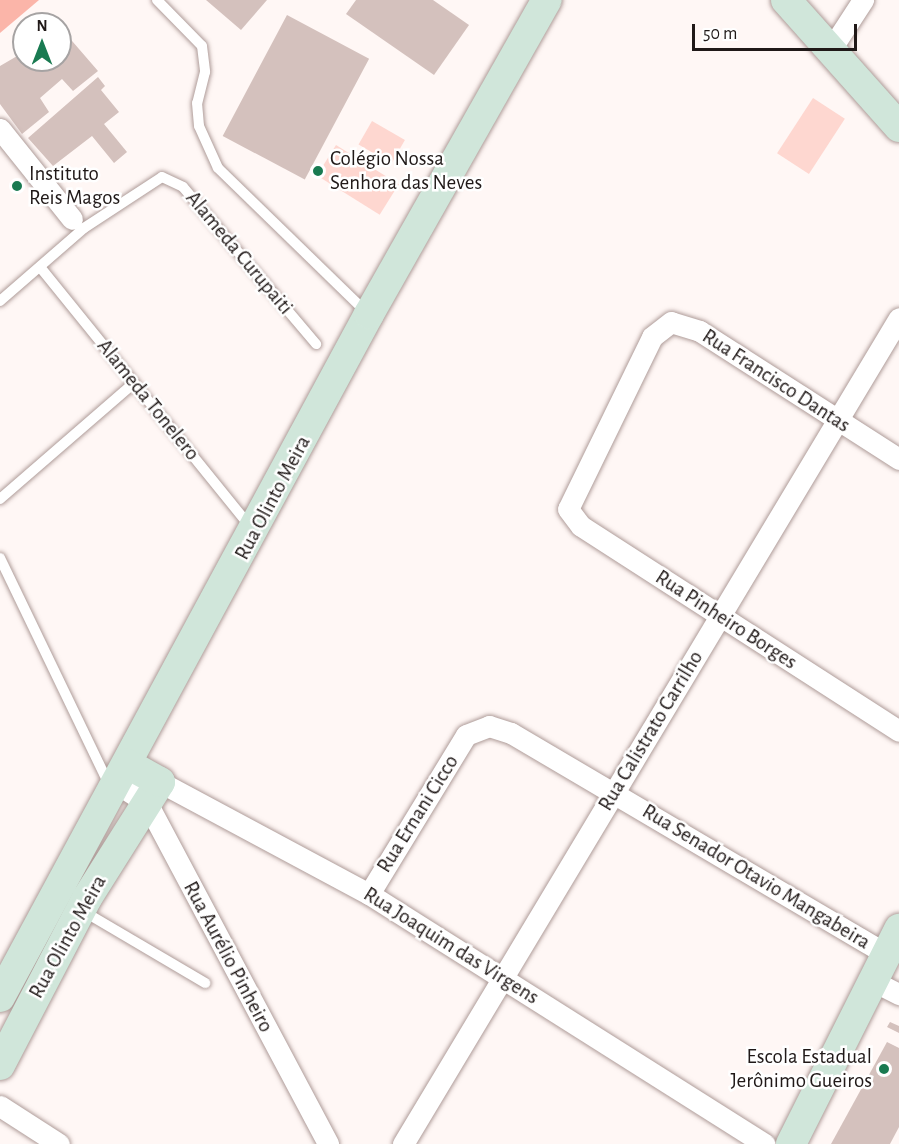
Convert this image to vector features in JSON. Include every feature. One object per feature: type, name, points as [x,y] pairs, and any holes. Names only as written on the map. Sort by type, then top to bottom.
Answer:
[{"type":"main road","name":"Rua Olinto Meira","points":[[0,997],[255,532],[369,314],[547,0]]},
{"type":"main road","points":[[786,0],[899,127]]},
{"type":"main road","name":"Rua Joaquim das Virgens","points":[[118,779],[153,792]]},
{"type":"main road","name":"Rua Olinto Meira","points":[[0,1065],[81,910],[153,792]]},
{"type":"main road","points":[[791,1144],[887,988],[893,942]]},
{"type":"street","points":[[831,49],[862,0]]},
{"type":"street","points":[[0,129],[72,219]]},
{"type":"street","name":"Rua Calistrato Carrilho","points":[[403,1144],[506,980],[614,792],[839,422],[899,318]]},
{"type":"street","name":"Rua Francisco Dantas","points":[[570,499],[652,337],[671,322],[700,331],[899,459]]},
{"type":"street","name":"Rua Pinheiro Borges","points":[[570,499],[568,509],[581,526],[899,731]]},
{"type":"street","name":"Rua Senador Otavio Mangabeira","points":[[466,735],[489,726],[511,733],[614,792],[893,942]]},
{"type":"street","name":"Rua Ernani Cicco","points":[[369,894],[466,735]]},
{"type":"street","name":"Rua Joaquim das Virgens","points":[[153,792],[369,894],[765,1144]]},
{"type":"street","name":"Rua Aurélio Pinheiro","points":[[153,792],[328,1144]]},
{"type":"street","points":[[0,1106],[59,1144]]},
{"type":"lane","points":[[157,0],[202,46],[205,72],[197,103],[199,126],[218,168],[369,314]]},
{"type":"lane","name":"Alameda Curupaiti","points":[[40,267],[154,178],[170,178],[183,187],[316,344]]},
{"type":"lane","points":[[0,301],[40,267]]},
{"type":"lane","name":"Alameda Tonelero","points":[[40,267],[255,532]]},
{"type":"lane","points":[[0,499],[134,383]]},
{"type":"lane","points":[[0,558],[118,779]]},
{"type":"lane","points":[[81,910],[204,983]]},
{"type":"shaded area","points":[[0,0],[39,0],[25,12],[12,12],[12,23],[0,33]]},
{"type":"shaded area","points":[[813,98],[845,119],[809,174],[777,153]]},
{"type":"shaded area","points":[[372,121],[405,140],[391,163],[358,144]]},
{"type":"shaded area","points":[[336,145],[399,184],[380,215],[317,176]]},
{"type":"building","points":[[206,0],[267,0],[241,30]]},
{"type":"building","points":[[356,0],[433,0],[469,25],[434,75],[346,14]]},
{"type":"building","points":[[287,15],[369,59],[305,180],[223,136]]},
{"type":"building","points":[[72,41],[98,71],[73,91],[62,79],[40,98],[49,112],[22,134],[0,104],[0,66],[12,59],[12,72],[72,72]]},
{"type":"building","points":[[98,77],[105,86],[101,90],[119,112],[104,124],[127,152],[114,163],[92,136],[53,166],[28,138]]},
{"type":"building","points":[[890,1022],[899,1026],[899,1033],[887,1027]]},
{"type":"building","name":"Escola Estadual Jerônimo Gueiros","points":[[887,1042],[899,1048],[899,1127],[890,1144],[831,1144]]},
{"type":"place","name":"Colégio Nossa Senhora das Neves","points":[[318,171]]},
{"type":"place","name":"Instituto Reis Magos","points":[[17,186]]},
{"type":"place","name":"Escola Estadual Jerônimo Gueiros","points":[[884,1069]]}]
